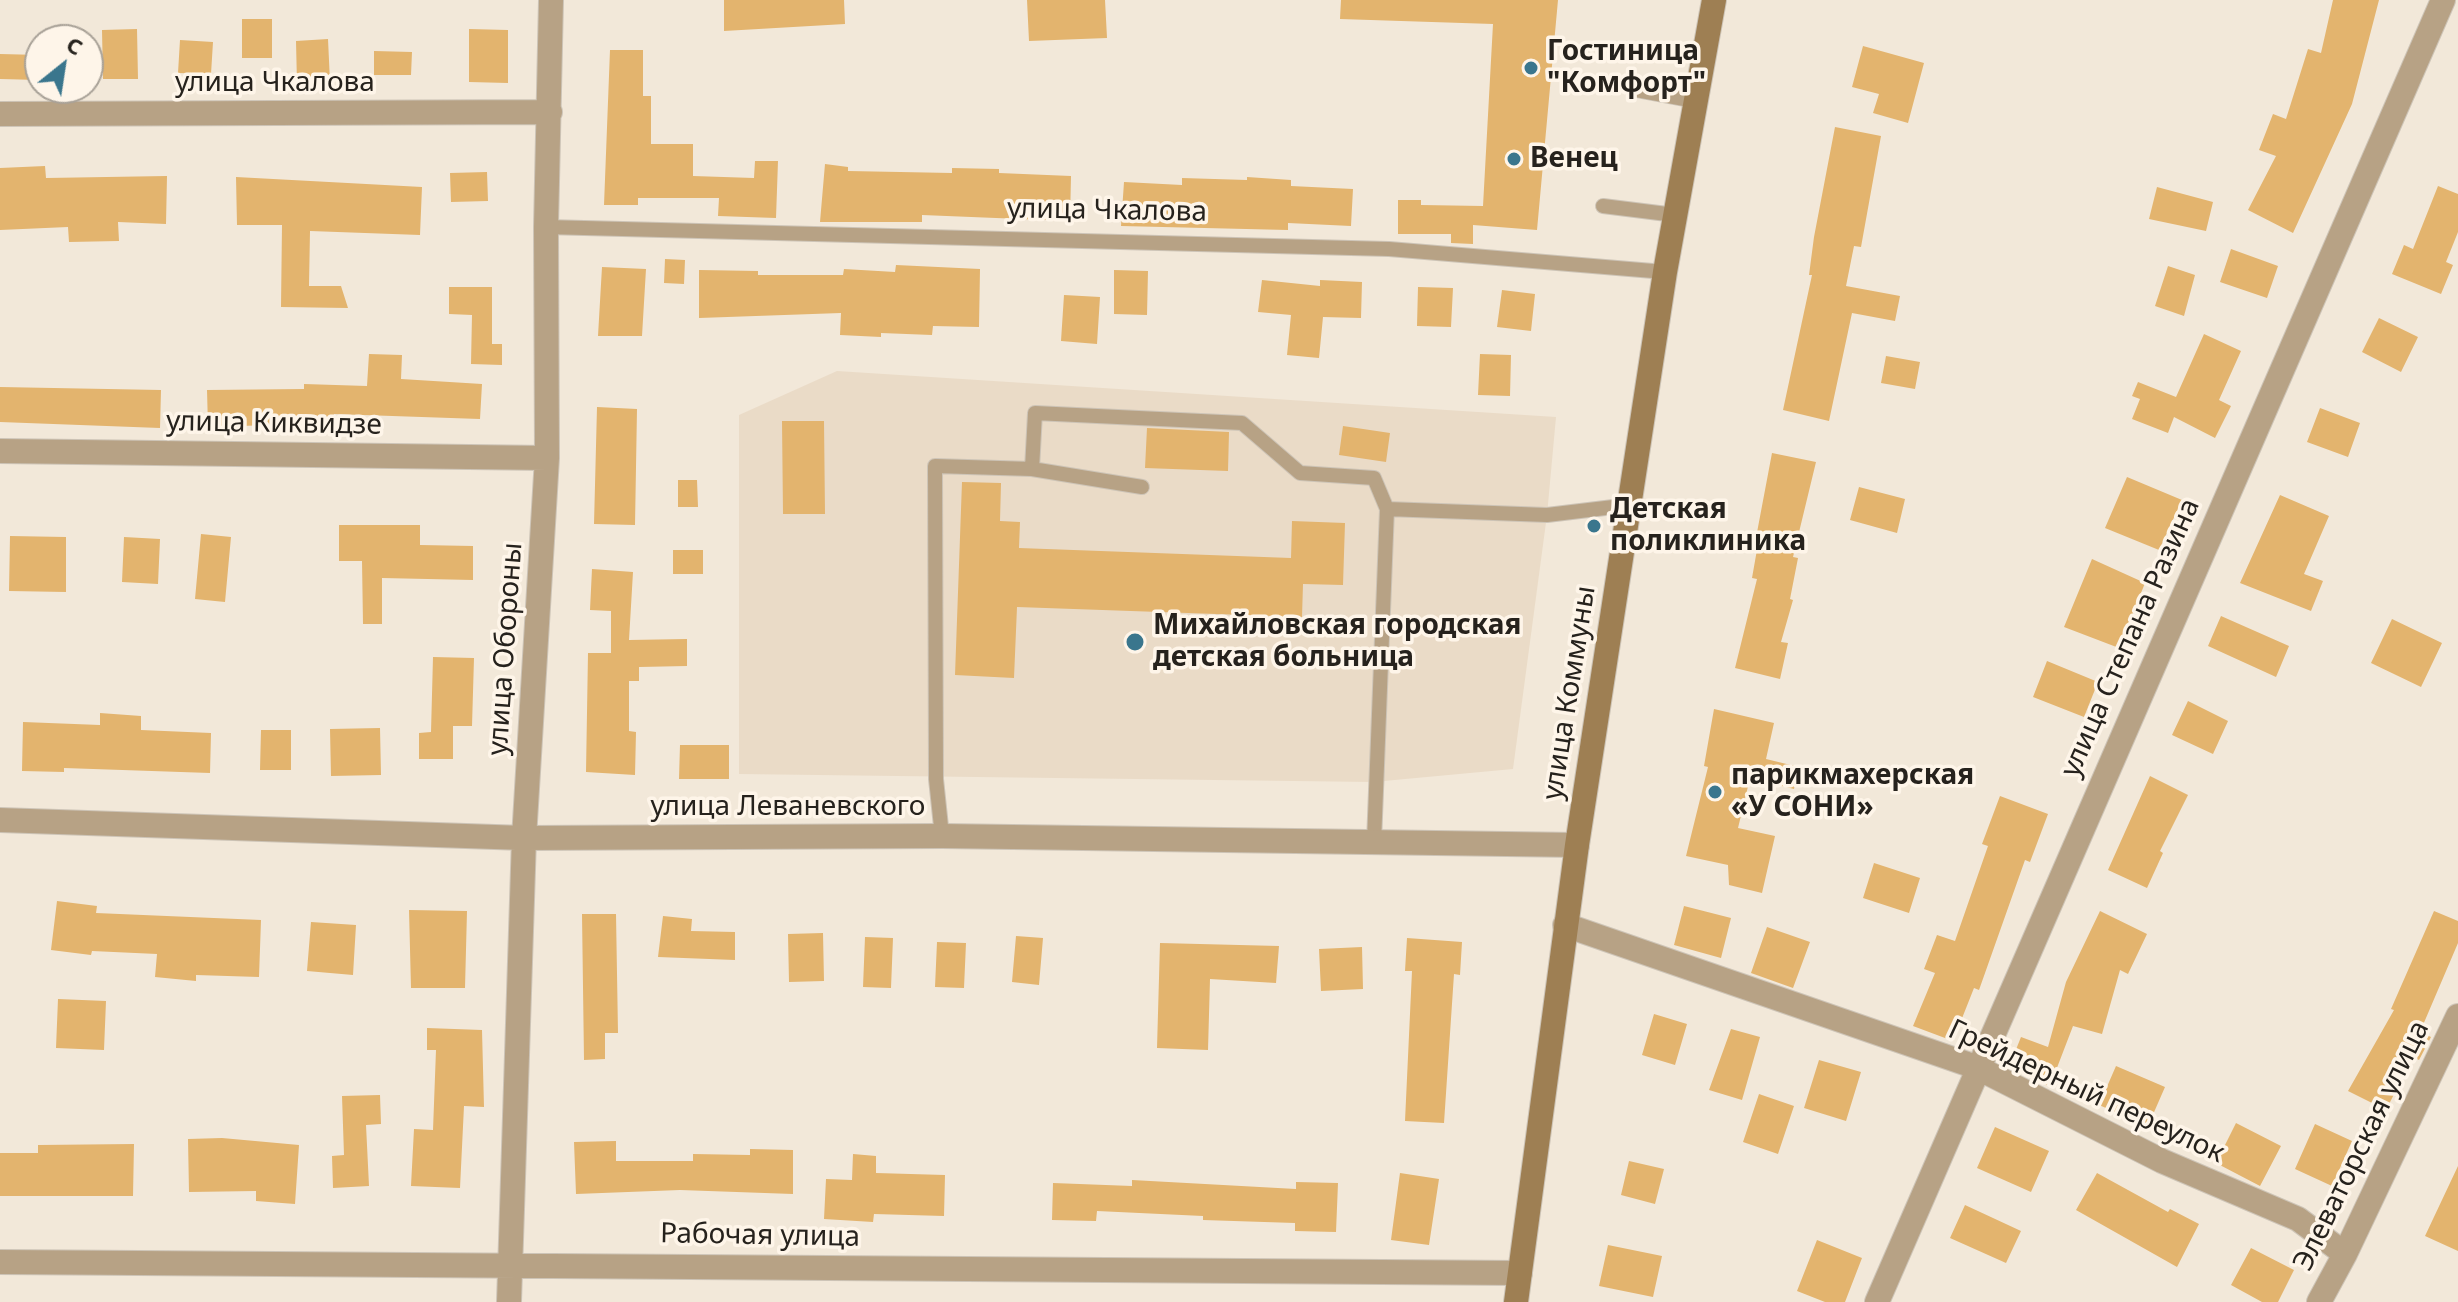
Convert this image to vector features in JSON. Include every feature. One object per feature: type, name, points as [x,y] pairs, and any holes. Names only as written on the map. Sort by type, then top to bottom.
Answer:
[{"type":"street","name":"улица Обороны","points":[[509,1302],[524,838],[547,458],[546,227],[551,0]]},
{"type":"street","name":"улица Коммуны","points":[[1516,1302],[1577,845],[1665,272],[1714,0]]},
{"type":"street","name":"улица Степана Разина","points":[[1877,1302],[1976,1067],[2443,0]]},
{"type":"street","name":"улица Чкалова","points":[[0,114],[550,112]]},
{"type":"street","name":"улица Киквидзе","points":[[0,451],[547,458]]},
{"type":"street","name":"улица Леваневского","points":[[0,820],[524,838],[942,836],[1577,845]]},
{"type":"street","name":"Грейдерный переулок","points":[[1565,925],[1976,1067],[2162,1161],[2298,1219],[2345,1254]]},
{"type":"street","name":"Элеваторская улица","points":[[2319,1302],[2345,1254],[2458,1016]]},
{"type":"street","name":"Рабочая улица","points":[[0,1262],[509,1263],[1520,1273]]},
{"type":"lane","points":[[1631,89],[1695,101]]},
{"type":"lane","points":[[1603,206],[1675,215]]},
{"type":"lane","name":"улица Чкалова","points":[[546,227],[1389,249],[1665,272]]},
{"type":"lane","points":[[1032,469],[1035,413],[1242,423],[1300,473],[1374,478],[1387,509],[1374,842]]},
{"type":"lane","points":[[942,836],[936,779],[935,466],[1032,469],[1142,487]]},
{"type":"lane","points":[[1387,509],[1547,515],[1630,505]]},
{"type":"shaded area","name":"Михайловская городская детская больница","points":[[837,371],[1556,417],[1547,515],[1513,769],[1373,782],[739,774],[739,415]]},
{"type":"building","points":[[724,0],[844,0],[845,24],[724,31]]},
{"type":"building","points":[[1027,0],[1105,0],[1107,38],[1029,41]]},
{"type":"building","points":[[1341,0],[1558,0],[1537,230],[1473,225],[1473,244],[1451,243],[1451,234],[1398,234],[1398,200],[1421,200],[1421,205],[1483,206],[1493,24],[1340,19]]},
{"type":"building","points":[[2333,0],[2379,0],[2352,104],[2293,233],[2248,210],[2276,156],[2259,150],[2273,114],[2286,119],[2308,49],[2321,53]]},
{"type":"building","points":[[242,19],[272,19],[272,58],[242,58]]},
{"type":"building","points":[[137,29],[138,79],[104,79],[104,30]]},
{"type":"building","points":[[469,29],[508,30],[508,83],[469,82]]},
{"type":"building","points":[[328,39],[330,82],[297,84],[296,41]]},
{"type":"building","points":[[180,40],[213,42],[211,74],[178,73]]},
{"type":"building","points":[[1863,46],[1924,63],[1908,123],[1873,113],[1879,94],[1852,87]]},
{"type":"building","points":[[610,50],[643,50],[643,96],[651,96],[651,144],[693,144],[693,176],[754,178],[755,161],[778,161],[776,218],[718,216],[719,198],[638,198],[638,205],[604,205]]},
{"type":"building","points":[[374,51],[412,52],[411,75],[374,75]]},
{"type":"building","points":[[0,54],[24,55],[24,80],[0,79]]},
{"type":"building","points":[[1835,127],[1881,136],[1861,247],[1854,246],[1846,286],[1900,296],[1895,321],[1852,313],[1829,421],[1783,410],[1812,275],[1809,275],[1814,237]]},
{"type":"building","points":[[825,164],[848,167],[848,171],[952,173],[952,168],[999,169],[999,173],[1071,176],[1070,221],[922,215],[922,222],[820,222]]},
{"type":"building","points":[[45,166],[46,178],[167,176],[166,224],[118,222],[119,241],[69,242],[68,227],[0,230],[0,168]]},
{"type":"building","points":[[487,172],[488,201],[451,202],[450,173]]},
{"type":"building","points":[[236,177],[422,187],[420,235],[310,231],[309,286],[341,286],[348,308],[281,307],[282,225],[237,225]]},
{"type":"building","points":[[1247,177],[1291,180],[1291,186],[1353,189],[1351,226],[1288,223],[1288,230],[1121,226],[1124,182],[1182,185],[1182,178],[1247,180]]},
{"type":"building","points":[[2438,186],[2458,194],[2458,232],[2446,262],[2453,265],[2441,294],[2392,274],[2404,245],[2413,249]]},
{"type":"building","points":[[2157,187],[2213,202],[2206,231],[2149,219]]},
{"type":"building","points":[[2231,249],[2278,266],[2267,298],[2220,282]]},
{"type":"building","points":[[665,259],[685,260],[684,284],[664,283]]},
{"type":"building","points":[[896,265],[980,269],[979,327],[933,326],[932,335],[881,333],[881,337],[840,335],[841,313],[699,318],[699,270],[758,271],[758,275],[843,275],[844,269],[895,272]]},
{"type":"building","points":[[2168,266],[2195,275],[2184,316],[2155,306]]},
{"type":"building","points":[[602,267],[646,269],[642,336],[598,336]]},
{"type":"building","points":[[1114,270],[1148,271],[1147,315],[1114,314]]},
{"type":"building","points":[[1262,280],[1320,286],[1320,280],[1362,282],[1361,318],[1323,317],[1319,358],[1287,355],[1291,315],[1258,312]]},
{"type":"building","points":[[449,287],[492,287],[492,344],[502,344],[502,365],[471,364],[472,315],[449,314]]},
{"type":"building","points":[[1418,287],[1453,288],[1451,327],[1417,326]]},
{"type":"building","points":[[1502,290],[1535,294],[1531,331],[1497,327]]},
{"type":"building","points":[[1064,295],[1100,297],[1097,344],[1061,341]]},
{"type":"building","points":[[2379,318],[2418,337],[2401,372],[2362,352]]},
{"type":"building","points":[[2204,334],[2241,351],[2219,400],[2231,406],[2215,438],[2174,417],[2168,433],[2132,419],[2140,399],[2132,396],[2138,382],[2176,397]]},
{"type":"building","points":[[369,354],[402,355],[401,379],[482,384],[480,419],[334,414],[333,429],[304,429],[304,424],[208,427],[207,390],[304,389],[304,384],[367,386]]},
{"type":"building","points":[[1480,354],[1511,355],[1510,396],[1478,395]]},
{"type":"building","points":[[1886,356],[1920,362],[1915,389],[1881,383]]},
{"type":"building","points":[[0,387],[161,390],[160,428],[0,422]]},
{"type":"building","points":[[597,407],[637,409],[635,525],[594,524]]},
{"type":"building","points":[[2320,408],[2360,423],[2348,457],[2307,442]]},
{"type":"building","points":[[782,421],[824,421],[825,514],[783,514]]},
{"type":"building","points":[[1343,426],[1390,433],[1386,462],[1339,455]]},
{"type":"building","points":[[1147,428],[1229,432],[1228,471],[1145,468]]},
{"type":"building","points":[[1772,453],[1816,462],[1793,557],[1798,558],[1790,599],[1793,600],[1781,642],[1788,643],[1780,679],[1735,668],[1757,579],[1752,578],[1758,544],[1755,543]]},
{"type":"building","points":[[2127,477],[2182,500],[2159,550],[2105,528]]},
{"type":"building","points":[[678,480],[697,480],[698,507],[678,507]]},
{"type":"building","points":[[962,482],[1001,483],[1000,521],[1020,522],[1019,548],[1291,558],[1292,521],[1345,523],[1343,585],[1303,584],[1302,617],[1017,607],[1014,678],[955,675]]},
{"type":"building","points":[[1859,487],[1905,499],[1897,533],[1850,520]]},
{"type":"building","points":[[2280,495],[2329,516],[2304,574],[2323,581],[2311,611],[2240,583]]},
{"type":"building","points":[[339,525],[420,525],[420,545],[473,546],[473,580],[382,578],[382,624],[363,624],[362,561],[339,561]]},
{"type":"building","points":[[201,534],[231,537],[225,602],[195,599]]},
{"type":"building","points":[[10,536],[66,537],[66,592],[9,591]]},
{"type":"building","points":[[124,537],[160,539],[158,584],[122,582]]},
{"type":"building","points":[[673,550],[703,550],[703,574],[673,574]]},
{"type":"building","points":[[2092,559],[2145,583],[2119,648],[2064,627]]},
{"type":"building","points":[[592,569],[633,572],[629,640],[687,639],[687,666],[639,667],[639,681],[629,681],[629,731],[636,732],[635,775],[586,772],[588,653],[611,653],[611,611],[590,610]]},
{"type":"building","points":[[2221,616],[2289,646],[2276,677],[2208,646]]},
{"type":"building","points":[[2392,619],[2442,643],[2421,687],[2371,663]]},
{"type":"building","points":[[433,657],[474,658],[472,726],[453,726],[453,759],[419,759],[419,733],[431,732]]},
{"type":"building","points":[[2047,661],[2098,682],[2084,717],[2033,697]]},
{"type":"building","points":[[2188,701],[2228,721],[2213,754],[2172,735]]},
{"type":"building","points":[[1714,709],[1774,723],[1766,759],[1799,767],[1794,789],[1750,778],[1738,828],[1775,836],[1762,893],[1729,885],[1728,865],[1686,856],[1708,767],[1704,766]]},
{"type":"building","points":[[100,713],[141,716],[141,730],[211,733],[210,773],[64,768],[64,772],[22,771],[23,722],[100,725]]},
{"type":"building","points":[[380,728],[381,775],[331,776],[330,729]]},
{"type":"building","points":[[261,730],[291,730],[291,770],[260,770]]},
{"type":"building","points":[[680,745],[729,745],[729,779],[679,779]]},
{"type":"building","points":[[2150,776],[2188,795],[2160,851],[2163,853],[2147,888],[2108,870]]},
{"type":"building","points":[[2000,796],[2048,814],[2030,862],[2025,860],[1979,990],[1974,988],[1953,1041],[1913,1026],[1935,973],[1924,969],[1937,935],[1955,941],[1988,846],[1982,844]]},
{"type":"building","points":[[1874,863],[1920,878],[1909,913],[1863,898]]},
{"type":"building","points":[[57,901],[97,906],[96,913],[261,920],[259,977],[196,975],[196,981],[155,977],[157,954],[92,951],[91,955],[51,950]]},
{"type":"building","points":[[1684,906],[1731,918],[1721,958],[1674,945]]},
{"type":"building","points":[[409,910],[467,911],[465,988],[411,988]]},
{"type":"building","points":[[2100,911],[2147,934],[2128,974],[2120,970],[2102,1034],[2073,1026],[2050,1086],[2009,1067],[2021,1037],[2048,1047],[2066,982]]},
{"type":"building","points":[[2434,911],[2458,921],[2458,943],[2420,1032],[2431,1037],[2419,1060],[2413,1057],[2386,1110],[2348,1091],[2394,1010],[2391,1009]]},
{"type":"building","points":[[582,914],[616,914],[618,1033],[605,1033],[605,1059],[584,1060]]},
{"type":"building","points":[[663,916],[692,919],[691,931],[735,932],[735,960],[658,957]]},
{"type":"building","points":[[311,922],[356,925],[353,975],[307,971]]},
{"type":"building","points":[[1767,927],[1810,942],[1793,988],[1751,973]]},
{"type":"building","points":[[823,933],[824,981],[789,982],[788,934]]},
{"type":"building","points":[[1016,936],[1043,938],[1039,985],[1012,982]]},
{"type":"building","points":[[865,937],[893,938],[891,988],[863,987]]},
{"type":"building","points":[[1407,938],[1462,942],[1460,975],[1454,974],[1444,1123],[1405,1121],[1412,971],[1405,971]]},
{"type":"building","points":[[937,942],[966,943],[964,988],[935,987]]},
{"type":"building","points":[[1160,943],[1279,946],[1276,983],[1210,979],[1208,1050],[1157,1048]]},
{"type":"building","points":[[1362,947],[1363,989],[1321,991],[1319,949]]},
{"type":"building","points":[[58,999],[106,1001],[104,1050],[56,1048]]},
{"type":"building","points":[[1654,1014],[1687,1024],[1675,1065],[1642,1055]]},
{"type":"building","points":[[427,1028],[482,1030],[484,1107],[464,1106],[460,1188],[411,1186],[414,1129],[433,1130],[436,1050],[427,1050]]},
{"type":"building","points":[[1731,1029],[1760,1037],[1742,1100],[1709,1090]]},
{"type":"building","points":[[1819,1060],[1861,1072],[1846,1121],[1804,1108]]},
{"type":"building","points":[[2116,1066],[2165,1087],[2148,1126],[2099,1105]]},
{"type":"building","points":[[1759,1094],[1794,1106],[1778,1154],[1743,1142]]},
{"type":"building","points":[[380,1095],[381,1124],[366,1125],[369,1186],[333,1188],[332,1156],[344,1155],[342,1096]]},
{"type":"building","points":[[2236,1123],[2281,1146],[2260,1186],[2216,1163]]},
{"type":"building","points":[[2315,1124],[2352,1141],[2332,1186],[2295,1169]]},
{"type":"building","points":[[1995,1127],[2049,1151],[2031,1192],[1977,1168]]},
{"type":"building","points":[[222,1138],[299,1145],[295,1204],[256,1201],[256,1191],[189,1192],[188,1139]]},
{"type":"building","points":[[616,1141],[616,1161],[693,1161],[693,1154],[750,1155],[750,1149],[793,1150],[793,1194],[680,1190],[576,1194],[574,1142]]},
{"type":"building","points":[[134,1144],[133,1196],[0,1196],[0,1153],[38,1153],[38,1145]]},
{"type":"building","points":[[853,1154],[876,1156],[876,1173],[945,1175],[944,1216],[874,1214],[873,1222],[824,1219],[826,1179],[852,1180]]},
{"type":"building","points":[[1629,1161],[1664,1169],[1655,1204],[1621,1195]]},
{"type":"building","points":[[2458,1166],[2458,1251],[2425,1236]]},
{"type":"building","points":[[1400,1173],[1439,1179],[1429,1245],[1391,1240]]},
{"type":"building","points":[[2097,1173],[2168,1212],[2170,1209],[2199,1224],[2177,1267],[2076,1210]]},
{"type":"building","points":[[1132,1180],[1296,1189],[1296,1182],[1338,1183],[1336,1232],[1295,1231],[1295,1223],[1203,1220],[1203,1216],[1097,1211],[1096,1221],[1052,1220],[1053,1183],[1132,1186]]},
{"type":"building","points":[[1965,1205],[2021,1231],[2006,1263],[1950,1238]]},
{"type":"building","points":[[1817,1240],[1862,1258],[1845,1302],[1825,1302],[1797,1291]]},
{"type":"building","points":[[1608,1245],[1662,1256],[1653,1297],[1599,1286]]},
{"type":"building","points":[[2251,1248],[2294,1270],[2278,1302],[2262,1302],[2231,1285]]},
{"type":"place","name":"Гостиница \"Комфорт\"","points":[[1531,68]]},
{"type":"place","name":"Венец","points":[[1514,159]]},
{"type":"place","name":"Детская поликлиника","points":[[1594,526]]},
{"type":"place","name":"Михайловская городская детская больница","points":[[1135,642]]},
{"type":"place","name":"парикмахерская «У СОНИ»","points":[[1715,792]]}]
